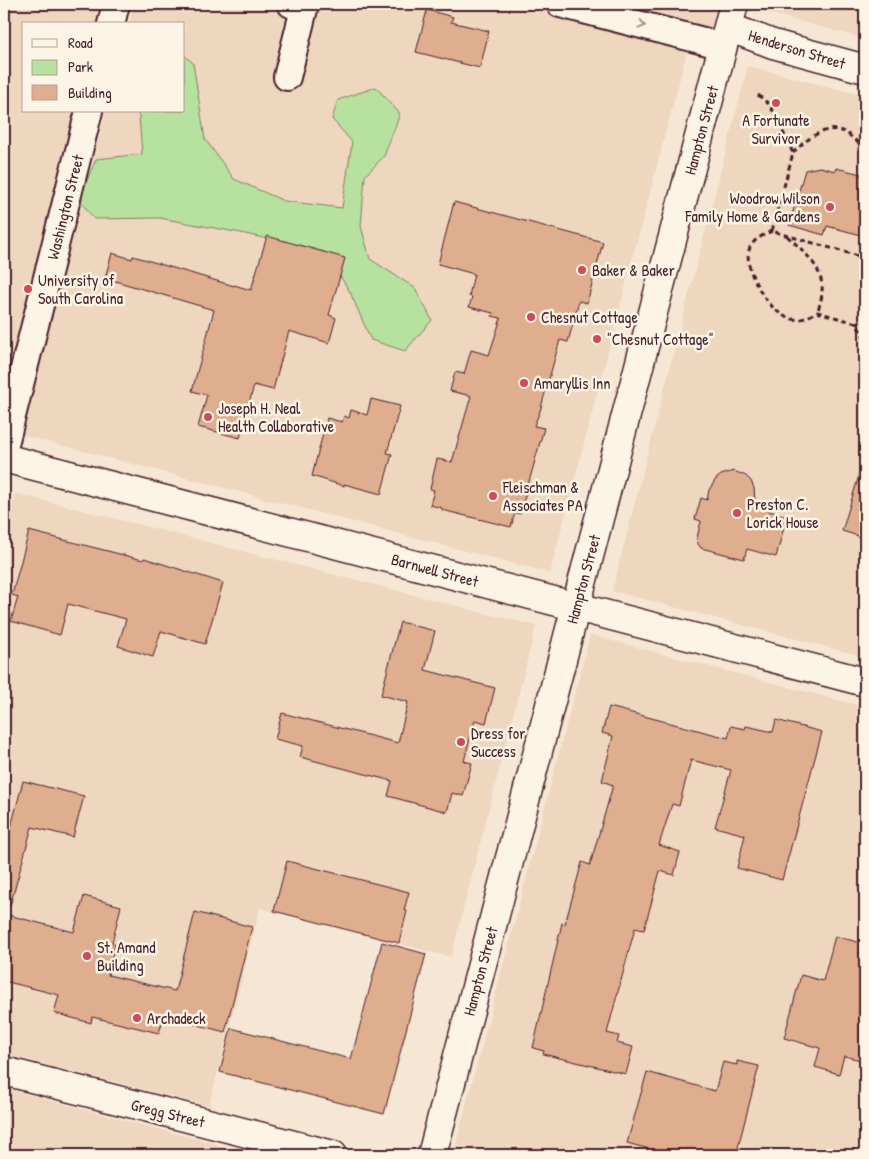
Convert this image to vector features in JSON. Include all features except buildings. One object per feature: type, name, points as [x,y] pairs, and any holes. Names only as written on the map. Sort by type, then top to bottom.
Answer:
[{"type":"street","points":[[112,22],[116,4]]},
{"type":"street","points":[[287,77],[304,9],[291,4]]},
{"type":"street","name":"Henderson Street","points":[[560,4],[728,26],[773,44],[865,69]]},
{"type":"street","name":"Hampton Street","points":[[432,1155],[728,26]]},
{"type":"street","name":"Washington Street","points":[[4,448],[89,112]]},
{"type":"street","name":"Barnwell Street","points":[[4,458],[865,682]]},
{"type":"street","name":"Gregg Street","points":[[4,1071],[333,1155]]},
{"type":"path","points":[[758,96],[770,105],[793,153]]},
{"type":"path","points":[[772,231],[793,153],[801,144],[812,137],[830,130],[845,133],[865,148]]},
{"type":"path","points":[[865,258],[772,231],[761,236],[751,244],[749,256],[756,283],[762,295],[779,313],[791,319],[804,319],[818,312],[856,323],[865,320]]},
{"type":"path","points":[[785,234],[804,252],[820,273],[823,288],[818,312]]},
{"type":"path","points":[[856,323],[865,339]]},
{"type":"shaded area","name":"University of South Carolina","points":[[4,4],[124,4],[120,22],[22,22],[22,112],[97,112],[4,466]]},
{"type":"shaded area","points":[[134,4],[730,4],[720,39],[692,32],[550,573],[21,435],[106,112],[185,112],[185,22],[130,22]]},
{"type":"shaded area","points":[[759,4],[865,4],[865,39],[757,10]]},
{"type":"shaded area","points":[[748,66],[865,96],[865,657],[612,591]]},
{"type":"shaded area","points":[[15,493],[536,626],[451,957],[260,908],[209,1106],[4,1054],[4,537]]},
{"type":"shaded area","points":[[590,635],[865,707],[865,1155],[453,1155]]},
{"type":"shaded area","points":[[4,1088],[256,1155],[4,1155]]},
{"type":"green space","points":[[185,56],[193,63],[205,139],[234,179],[284,201],[342,208],[352,142],[332,119],[338,100],[376,87],[400,114],[384,156],[365,176],[361,226],[370,259],[415,288],[432,320],[405,351],[371,340],[350,292],[325,252],[241,233],[160,218],[94,219],[79,199],[96,159],[142,154],[139,116],[137,112],[185,112]]},
{"type":"place","name":"A Fortunate Survivor","points":[[776,103]]},
{"type":"place","name":"Woodrow Wilson Family Home & Gardens","points":[[830,207]]},
{"type":"place","name":"Baker & Baker","points":[[582,270]]},
{"type":"place","name":"University of South Carolina","points":[[28,289]]},
{"type":"place","name":"Chesnut Cottage","points":[[531,317]]},
{"type":"place","name":"\"Chesnut Cottage\"","points":[[597,339]]},
{"type":"place","name":"Amaryllis Inn","points":[[524,383]]},
{"type":"place","name":"Joseph H. Neal Health Collaborative","points":[[208,417]]},
{"type":"place","name":"Fleischman & Associates PA","points":[[493,496]]},
{"type":"place","name":"Preston C. Lorick House","points":[[737,513]]},
{"type":"place","name":"Dress for Success","points":[[461,742]]},
{"type":"place","name":"St. Amand Building","points":[[87,956]]},
{"type":"place","name":"Archadeck","points":[[137,1018]]}]
